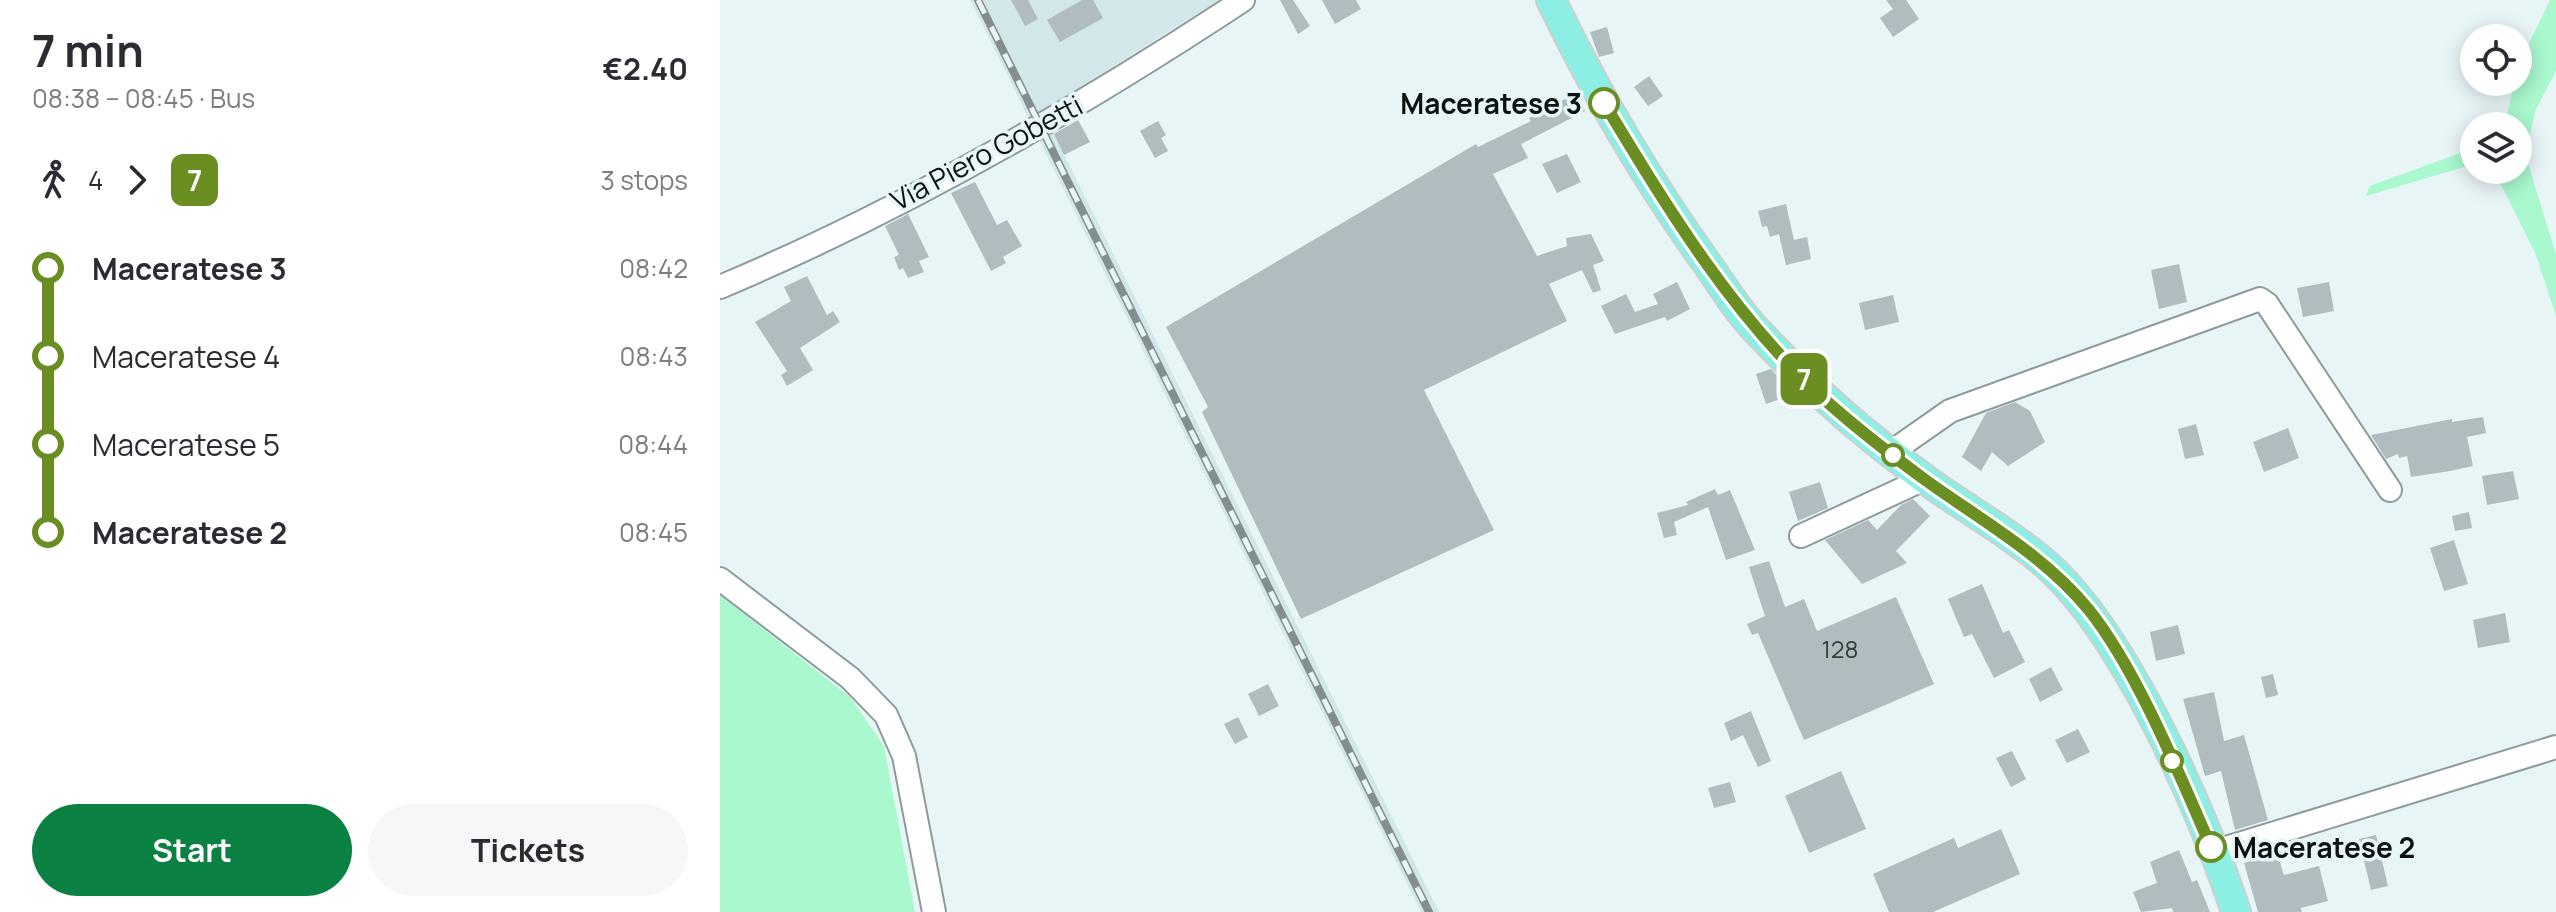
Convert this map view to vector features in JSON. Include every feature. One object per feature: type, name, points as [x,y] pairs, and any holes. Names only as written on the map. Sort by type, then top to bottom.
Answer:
[{"type":"main road","points":[[1551,0],[1589,78],[1672,215],[1756,330],[1825,399],[1890,453],[2043,561],[2091,613],[2145,705],[2213,852],[2236,912]]},
{"type":"street","name":"Via Piero Gobetti","points":[[720,287],[797,253],[1035,131],[1243,0]]},
{"type":"street","points":[[1890,453],[1950,411],[2260,299],[2267,304],[2390,490]]},
{"type":"street","points":[[1801,536],[1924,479]]},
{"type":"street","points":[[720,579],[850,678],[886,715],[904,756],[934,912]]},
{"type":"street","points":[[2213,852],[2556,747]]},
{"type":"shaded area","points":[[970,0],[1219,0],[1029,119]]},
{"type":"shaded area","points":[[1053,132],[1439,912],[1421,912],[1039,140]]},
{"type":"green space","points":[[2550,0],[2556,0],[2556,71],[2535,111],[2532,126],[2532,112],[2508,112],[2511,96],[2532,96],[2532,37]]},
{"type":"green space","points":[[2460,153],[2460,168],[2366,196],[2370,186]]},
{"type":"green space","points":[[2532,176],[2556,254],[2556,316],[2536,255],[2501,184],[2532,184]]},
{"type":"green space","points":[[720,595],[850,697],[884,746],[915,912],[720,912]]},
{"type":"building","points":[[1011,0],[1028,0],[1038,19],[1025,26]]},
{"type":"building","points":[[1082,0],[1093,0],[1103,18],[1060,42],[1047,20]]},
{"type":"building","points":[[1280,0],[1293,0],[1310,26],[1298,34]]},
{"type":"building","points":[[1322,0],[1356,0],[1361,9],[1335,24]]},
{"type":"building","points":[[1886,0],[1906,0],[1919,19],[1893,37],[1880,18],[1893,9]]},
{"type":"building","points":[[1607,27],[1614,53],[1599,57],[1590,32]]},
{"type":"building","points":[[1649,76],[1663,96],[1648,106],[1634,87]]},
{"type":"building","points":[[1576,93],[1585,111],[1521,144],[1528,158],[1493,174],[1537,256],[1567,246],[1566,238],[1591,234],[1604,261],[1593,265],[1601,290],[1593,293],[1582,270],[1549,284],[1567,321],[1424,390],[1494,530],[1301,619],[1202,412],[1208,407],[1166,327],[1476,144],[1478,147],[1531,121],[1529,118]]},
{"type":"building","points":[[1078,120],[1090,142],[1064,155],[1054,134]]},
{"type":"building","points":[[1158,121],[1166,135],[1161,138],[1168,151],[1155,158],[1140,131]]},
{"type":"building","points":[[1567,154],[1581,182],[1557,193],[1542,164]]},
{"type":"building","points":[[975,182],[997,225],[1007,220],[1022,246],[1003,257],[1006,263],[991,271],[951,193]]},
{"type":"building","points":[[1786,204],[1794,240],[1807,237],[1811,259],[1786,265],[1779,234],[1770,237],[1767,226],[1762,227],[1758,211]]},
{"type":"building","points":[[908,214],[929,257],[919,261],[924,272],[908,278],[903,268],[899,270],[894,257],[899,255],[885,226]]},
{"type":"building","points":[[2179,264],[2187,302],[2159,309],[2151,270]]},
{"type":"building","points":[[807,276],[827,315],[833,311],[840,322],[800,348],[813,370],[787,386],[781,375],[787,371],[755,322],[791,301],[784,287]]},
{"type":"building","points":[[1677,282],[1690,309],[1667,321],[1665,317],[1615,334],[1601,306],[1626,294],[1635,312],[1658,304],[1653,294]]},
{"type":"building","points":[[2329,282],[2334,311],[2303,317],[2297,288]]},
{"type":"building","points":[[1893,295],[1899,322],[1865,330],[1859,303]]},
{"type":"building","points":[[1771,369],[1780,379],[1786,397],[1766,404],[1756,374]]},
{"type":"building","points":[[2015,402],[2030,411],[2045,442],[2008,466],[1992,452],[1981,471],[1962,457],[1986,413]]},
{"type":"building","points":[[2483,417],[2486,433],[2467,437],[2473,466],[2450,471],[2411,477],[2407,456],[2399,458],[2398,454],[2386,459],[2371,435],[2452,419],[2452,422]]},
{"type":"building","points":[[2196,424],[2204,455],[2185,459],[2178,429]]},
{"type":"building","points":[[2288,428],[2299,458],[2264,472],[2253,442]]},
{"type":"building","points":[[2513,471],[2519,499],[2487,505],[2482,476]]},
{"type":"building","points":[[1820,482],[1828,508],[1798,521],[1789,492]]},
{"type":"building","points":[[1715,489],[1718,495],[1730,490],[1755,550],[1726,560],[1708,507],[1674,522],[1677,535],[1664,538],[1657,513],[1688,505],[1686,502]]},
{"type":"building","points":[[1913,499],[1930,516],[1896,551],[1907,563],[1862,584],[1825,540],[1868,520],[1877,530],[1901,505]]},
{"type":"building","points":[[2469,512],[2472,528],[2455,531],[2452,516]]},
{"type":"building","points":[[2454,540],[2468,584],[2444,591],[2430,548]]},
{"type":"building","points":[[1769,561],[1785,607],[1804,599],[1817,631],[1896,597],[1934,684],[1804,740],[1758,633],[1752,635],[1747,624],[1765,616],[1749,567]]},
{"type":"building","points":[[1982,584],[2003,633],[2009,630],[2025,662],[1994,678],[1972,634],[1964,637],[1948,599]]},
{"type":"building","points":[[2505,613],[2510,642],[2478,648],[2473,620]]},
{"type":"building","points":[[2178,625],[2185,654],[2156,661],[2150,632]]},
{"type":"building","points":[[2051,667],[2063,690],[2040,702],[2029,679]]},
{"type":"building","points":[[2273,674],[2278,695],[2266,698],[2261,677]]},
{"type":"building","points":[[1268,684],[1279,706],[1259,716],[1248,694]]},
{"type":"building","points":[[2214,692],[2224,741],[2244,735],[2268,820],[2235,830],[2221,771],[2205,776],[2183,699]]},
{"type":"building","points":[[1751,711],[1771,761],[1758,767],[1743,735],[1731,741],[1724,723]]},
{"type":"building","points":[[1238,717],[1248,737],[1235,744],[1224,724]]},
{"type":"building","points":[[2078,729],[2090,752],[2067,763],[2055,740]]},
{"type":"building","points":[[2012,751],[2026,779],[2011,787],[1996,758]]},
{"type":"building","points":[[1841,771],[1866,829],[1809,853],[1785,796]]},
{"type":"building","points":[[1730,782],[1736,802],[1714,808],[1708,788]]},
{"type":"building","points":[[2001,829],[2020,874],[1933,912],[1889,912],[1873,874],[1954,838],[1958,848]]},
{"type":"building","points":[[2376,835],[2388,886],[2371,890],[2359,839]]},
{"type":"building","points":[[2179,850],[2192,882],[2197,880],[2210,912],[2173,912],[2172,908],[2141,912],[2133,892],[2157,883],[2150,862]]},
{"type":"building","points":[[2277,853],[2284,875],[2319,866],[2328,901],[2301,908],[2302,912],[2258,912],[2244,863]]},
{"type":"railway","points":[[978,0],[1429,912]]},
{"type":"bus line","name":"7","points":[[1604,103],[1672,215],[1756,330],[1825,399],[1890,453],[2043,561],[2091,613],[2139,694],[2211,847]]},
{"type":"place","name":"Maceratese 3","points":[[1604,103]]},
{"type":"place","name":"Maceratese 2","points":[[2211,847]]}]
